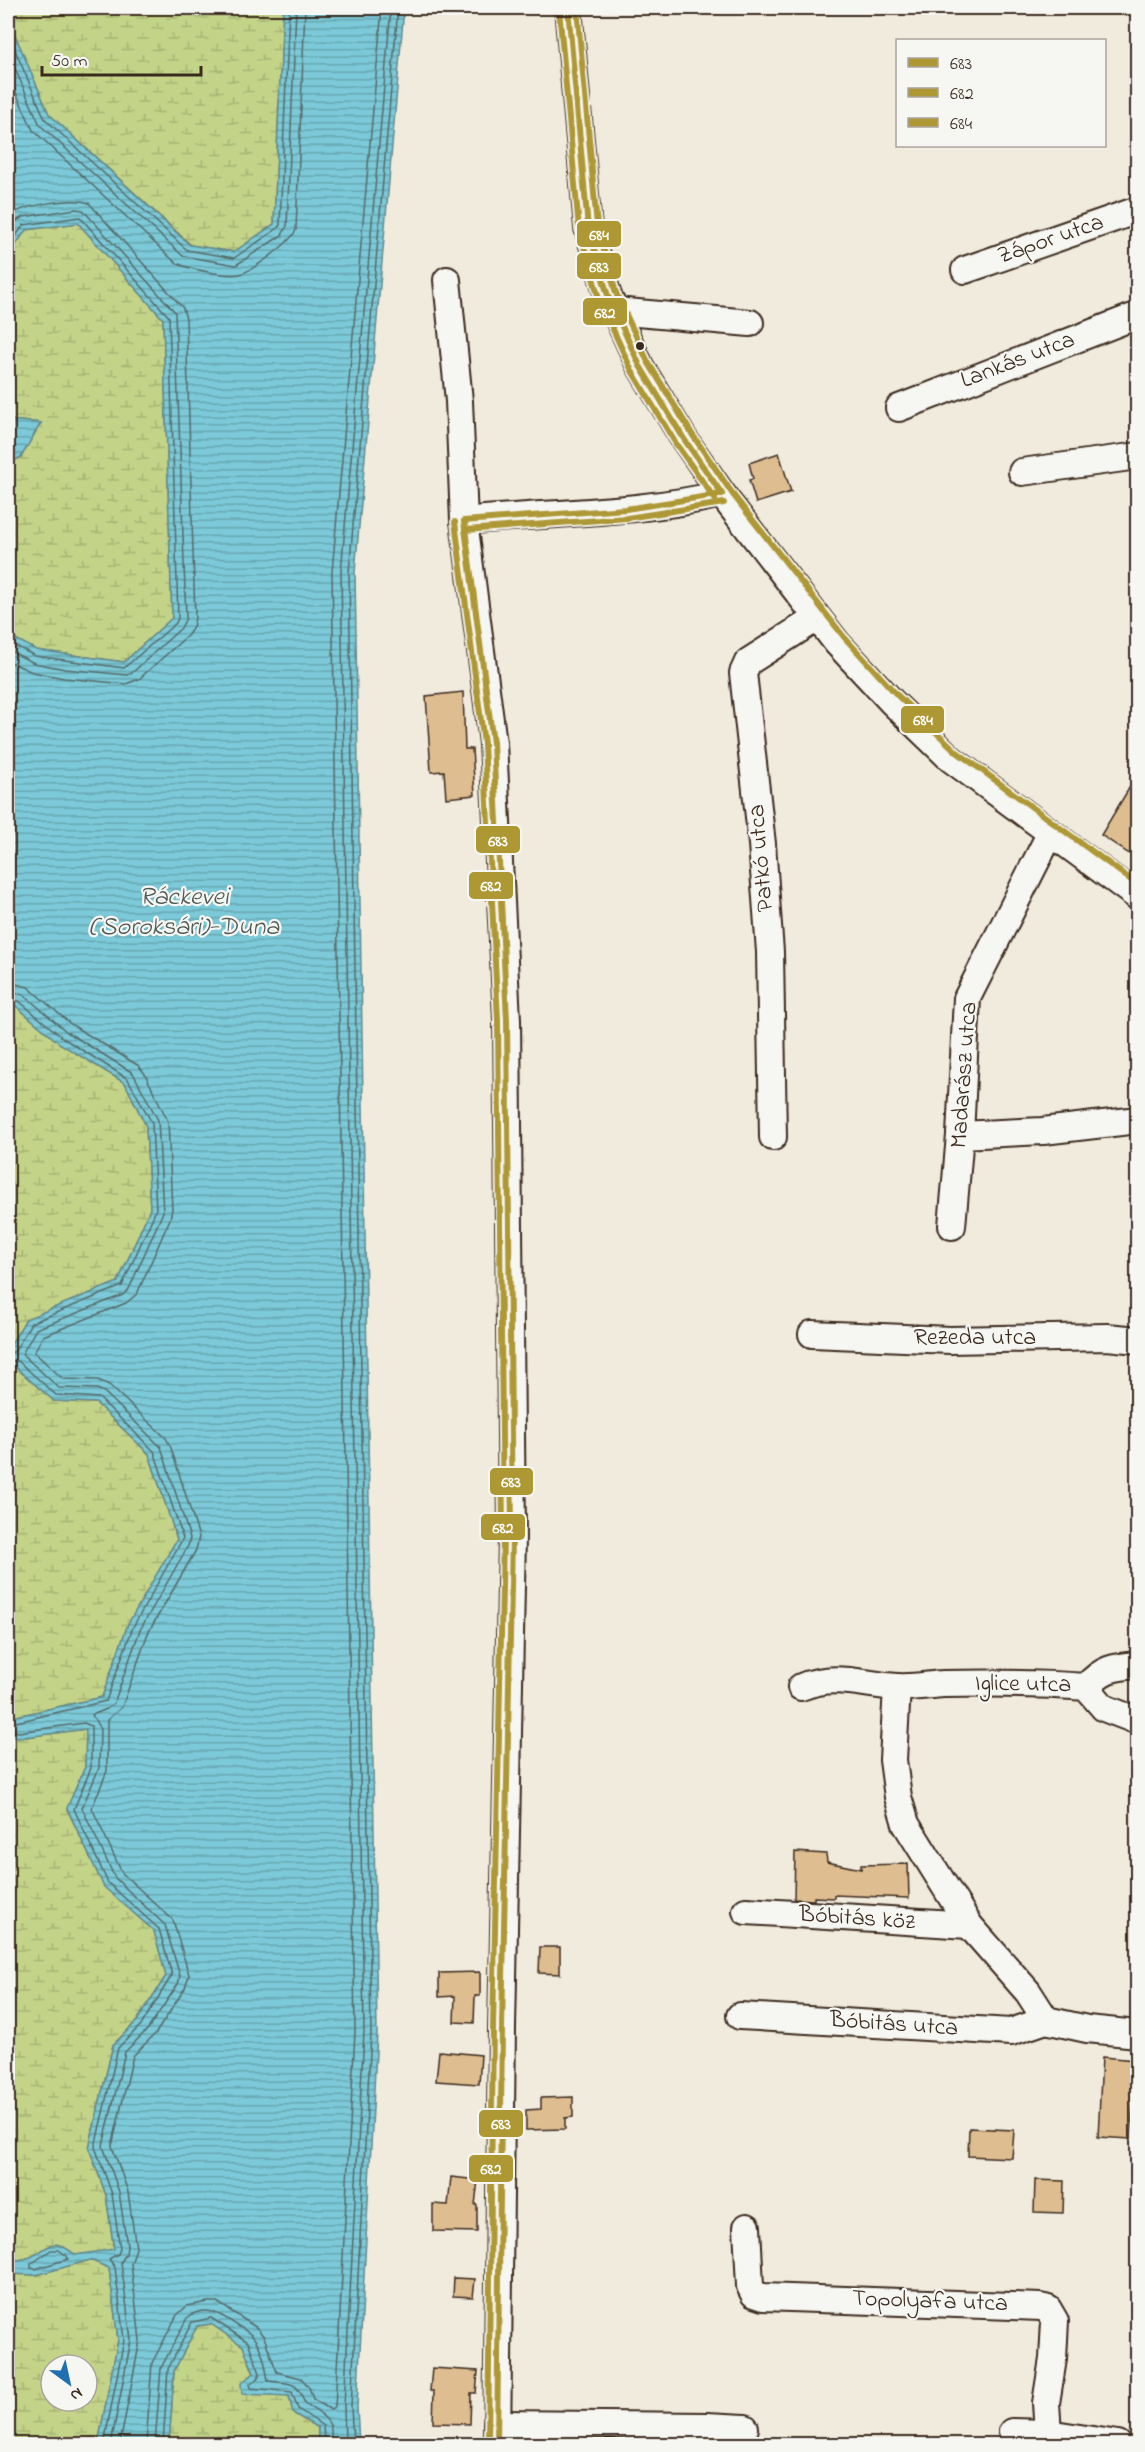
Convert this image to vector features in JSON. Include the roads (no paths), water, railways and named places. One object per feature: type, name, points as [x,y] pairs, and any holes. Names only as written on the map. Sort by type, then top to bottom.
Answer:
[{"type":"street","points":[[568,8],[588,228],[608,296],[640,366],[684,439],[722,494],[817,618],[864,674],[951,759],[1137,897]]},
{"type":"street","name":"Zápor utca","points":[[965,270],[1137,210]]},
{"type":"street","points":[[447,280],[459,401],[464,521],[493,743],[507,1044],[512,1537],[502,2016],[497,2434],[707,2426],[745,2428]]},
{"type":"street","points":[[615,311],[750,323]]},
{"type":"street","name":"Lankás utca","points":[[899,408],[1137,315]]},
{"type":"street","points":[[1022,472],[1137,456]]},
{"type":"street","points":[[464,521],[616,510],[691,501],[722,494]]},
{"type":"street","name":"Patkó utca","points":[[773,1137],[770,952],[762,844],[743,673],[748,662],[817,618]]},
{"type":"street","name":"Madarász utca","points":[[952,1226],[960,1135],[967,998],[1050,834]]},
{"type":"street","points":[[960,1135],[1043,1131],[1137,1120]]},
{"type":"street","name":"Rezeda utca","points":[[812,1334],[950,1340],[1107,1337],[1137,1340]]},
{"type":"street","points":[[1086,1687],[1098,1673],[1116,1667],[1137,1665]]},
{"type":"street","name":"Iglice utca","points":[[801,1687],[815,1682],[846,1680],[897,1687],[941,1684],[1031,1684],[1086,1687],[1104,1708],[1137,1721]]},
{"type":"street","name":"Bóbitás köz","points":[[897,1687],[892,1760],[898,1797],[906,1824],[969,1925],[1028,1992],[1046,2020]]},
{"type":"street","name":"Bóbitás köz","points":[[746,1911],[969,1925]]},
{"type":"street","name":"Bóbitás utca","points":[[740,2016],[1011,2032],[1046,2020]]},
{"type":"street","points":[[1046,2020],[1087,2029],[1137,2034]]},
{"type":"street","name":"Topolyafa utca","points":[[747,2228],[750,2286],[754,2294],[1048,2309],[1055,2321],[1053,2359],[1046,2403],[1048,2433]]},
{"type":"street","points":[[1012,2432],[1048,2433],[1118,2445]]},
{"type":"water","name":"Ráckevei (Soroksári)-Duna","points":[[283,8],[404,8],[355,572],[377,2033],[357,2407],[359,2444],[313,2444],[318,2438],[318,2428],[293,2413],[289,2396],[242,2394],[241,2383],[254,2373],[243,2346],[211,2324],[197,2326],[174,2371],[169,2444],[98,2444],[118,2340],[109,2268],[90,2260],[36,2275],[8,2274],[8,2261],[31,2257],[53,2245],[62,2246],[76,2255],[114,2249],[106,2195],[89,2148],[113,2045],[137,2021],[166,1976],[154,1931],[104,1887],[67,1808],[85,1767],[86,1729],[18,1738],[8,1735],[8,1718],[102,1697],[128,1624],[177,1539],[149,1454],[96,1403],[54,1401],[14,1366],[8,1367],[8,1349],[26,1319],[118,1282],[150,1209],[146,1126],[125,1083],[59,1043],[16,1006],[8,1004],[8,635],[36,650],[124,662],[172,618],[163,319],[78,223],[26,230],[8,256],[8,19],[49,114],[190,245],[234,252],[274,224]]},
{"type":"water","points":[[8,420],[41,423],[21,457],[8,464]]}]
